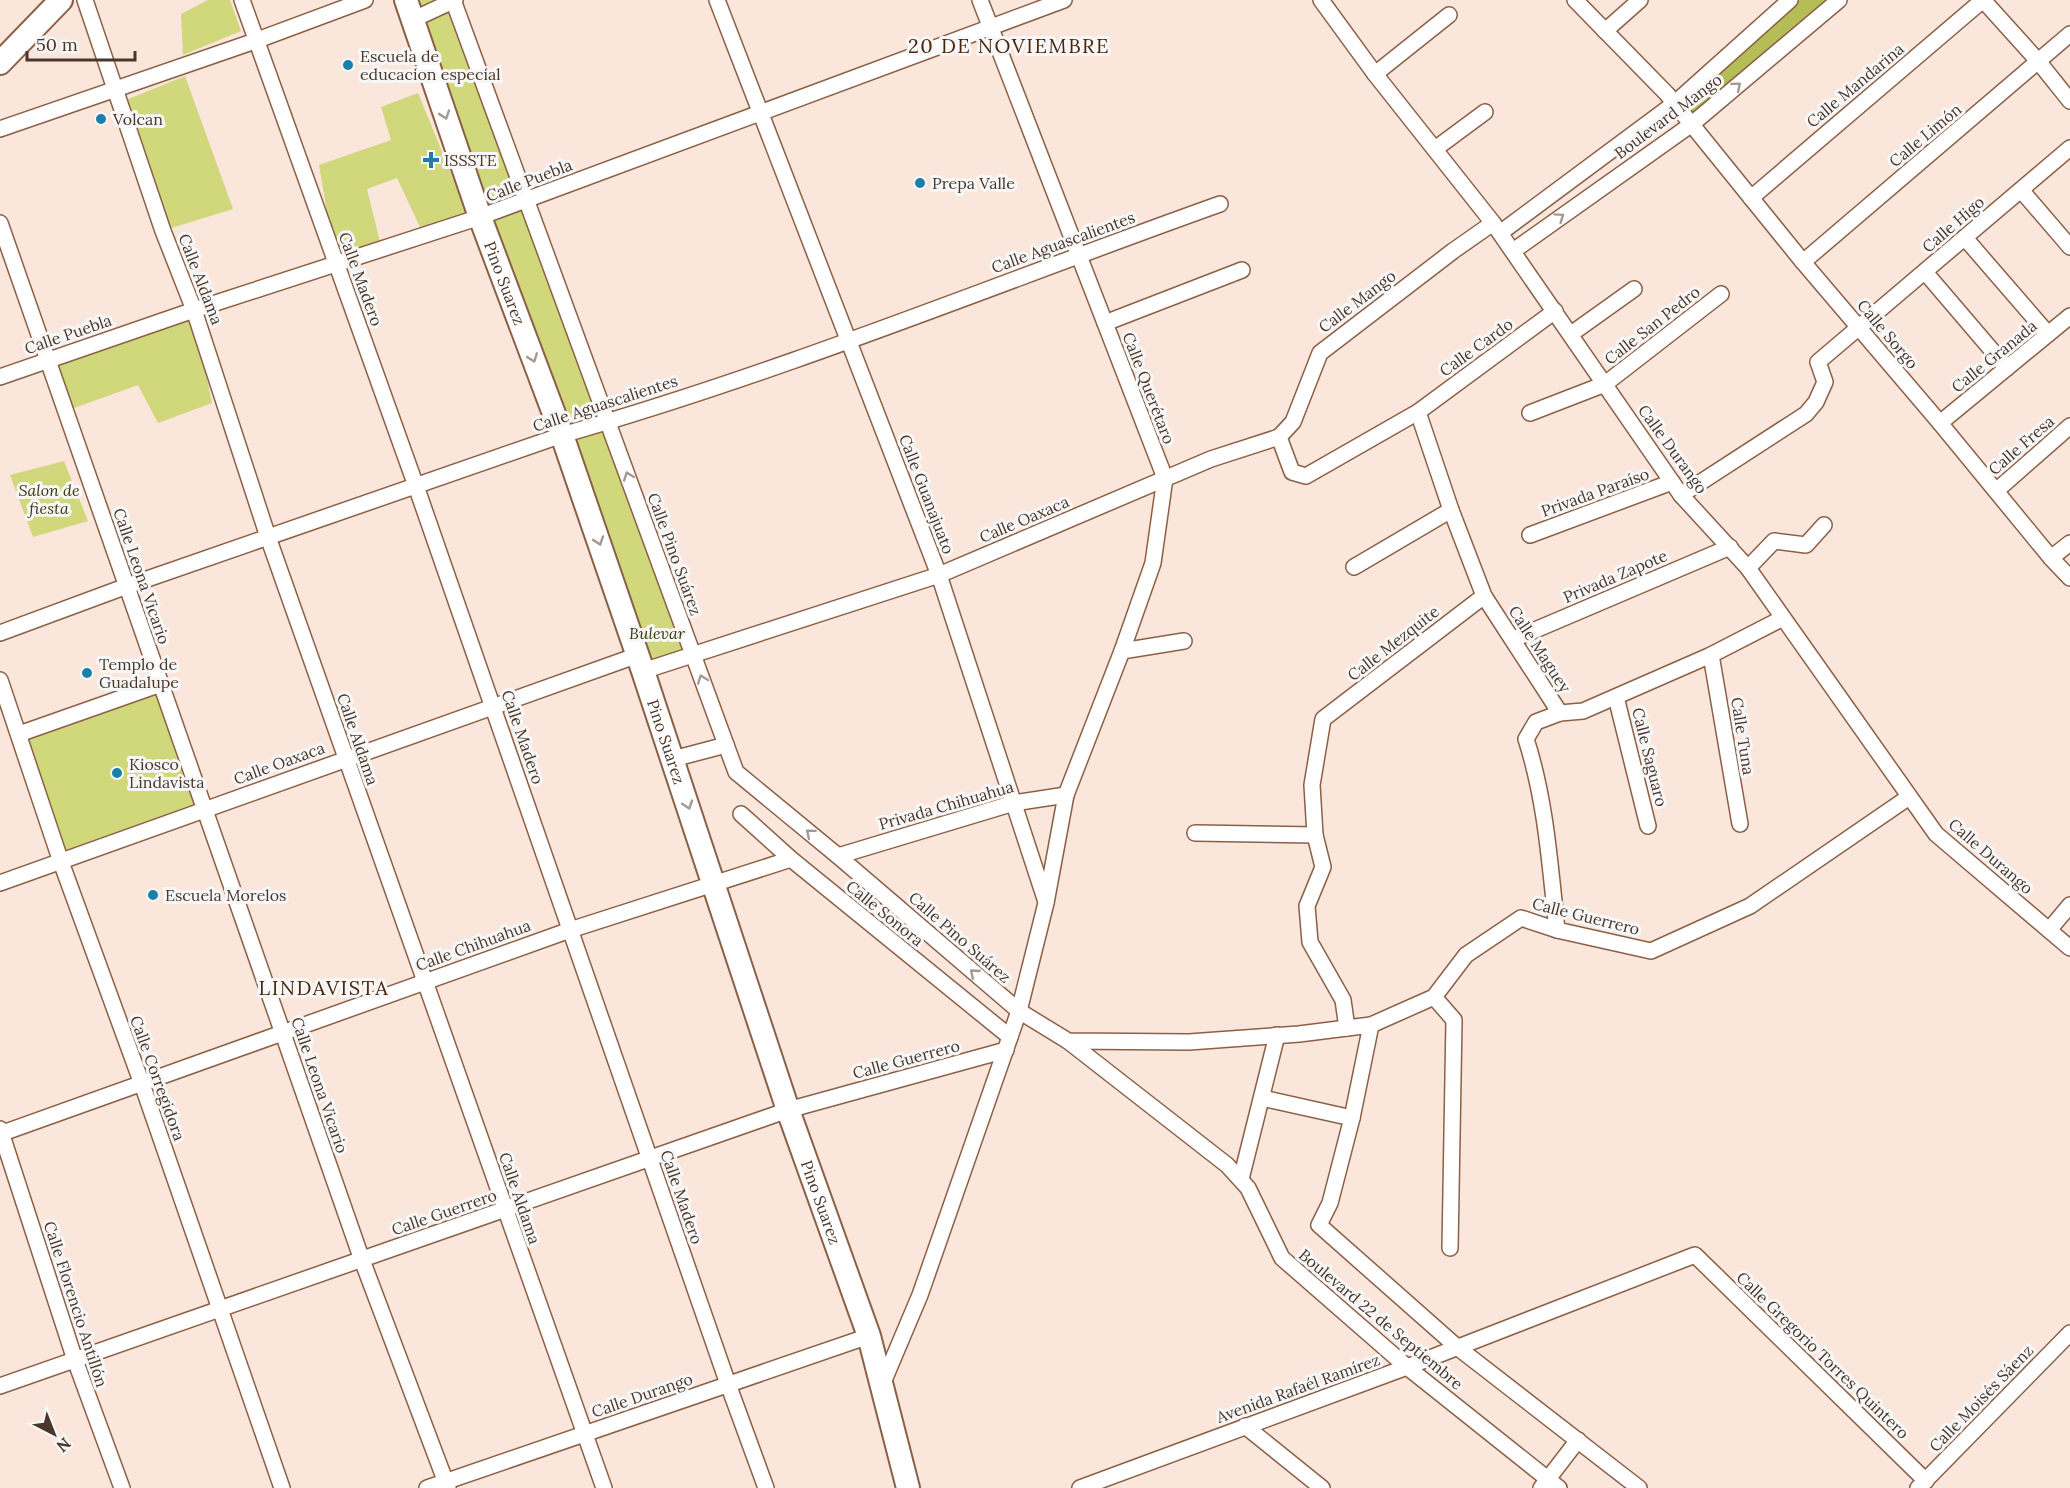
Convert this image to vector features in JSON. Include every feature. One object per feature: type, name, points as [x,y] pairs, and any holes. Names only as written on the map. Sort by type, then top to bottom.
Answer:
[{"type":"street","points":[[0,63],[61,0]]},
{"type":"street","name":"Calle Aldama","points":[[85,0],[163,231],[194,310],[268,537],[604,1488]]},
{"type":"street","name":"Calle Madero","points":[[242,0],[416,486],[649,1159],[766,1488]]},
{"type":"street","points":[[0,129],[255,41],[365,0]]},
{"type":"street","points":[[409,10],[454,0]]},
{"type":"street","name":"Calle Pino Suárez","points":[[454,0],[736,772],[1019,1011]]},
{"type":"street","name":"Calle Guanajuato","points":[[717,0],[939,575],[1046,903]]},
{"type":"street","name":"Calle Querétaro","points":[[980,0],[1165,478],[1153,563],[1122,651],[1066,795],[1046,903]]},
{"type":"street","name":"Calle Puebla","points":[[0,377],[194,310],[480,217],[1064,0]]},
{"type":"street","name":"Calle Durango","points":[[1321,0],[1375,74],[1497,228],[1676,488],[1748,568],[1936,834],[2070,948]]},
{"type":"street","name":"Calle Sorgo","points":[[1575,0],[1678,107],[1803,262],[2070,578]]},
{"type":"street","points":[[1605,31],[1640,0]]},
{"type":"street","name":"Boulevard Mango","points":[[1497,228],[1678,107],[1790,0]]},
{"type":"street","name":"Boulevard Mango","points":[[1513,251],[1692,124],[1839,0]]},
{"type":"street","points":[[1983,0],[2038,61],[2070,101]]},
{"type":"street","name":"Calle Mandarina","points":[[1751,198],[1983,0]]},
{"type":"street","name":"Pino Suarez","points":[[409,10],[480,217],[562,435],[641,663],[788,1110],[869,1336],[908,1488]]},
{"type":"street","points":[[1375,74],[1449,15]]},
{"type":"street","name":"Calle Limón","points":[[1803,262],[2070,34]]},
{"type":"street","points":[[1435,149],[1485,112]]},
{"type":"street","name":"Calle Higo","points":[[1676,488],[1806,414],[1816,402],[1825,382],[1818,362],[1860,329],[2070,148]]},
{"type":"street","points":[[2021,190],[2070,247]]},
{"type":"street","name":"Calle Aguascalientes","points":[[0,633],[127,586],[562,435],[608,422],[849,342],[1079,254],[1220,204]]},
{"type":"street","name":"Calle Leona Vicario","points":[[0,223],[362,1260],[447,1485]]},
{"type":"street","name":"Calle Mango","points":[[1279,437],[1293,422],[1320,353],[1453,251],[1497,228]]},
{"type":"street","points":[[1965,238],[2048,334]]},
{"type":"street","points":[[1105,323],[1242,270]]},
{"type":"street","points":[[1925,272],[2007,368]]},
{"type":"street","points":[[1571,334],[1634,289]]},
{"type":"street","name":"Calle San Pedro","points":[[1530,413],[1605,384],[1721,294]]},
{"type":"street","name":"Calle Cardo","points":[[1279,437],[1292,472],[1306,476],[1418,412],[1555,312]]},
{"type":"street","name":"Calle Granada","points":[[1940,423],[2070,316]]},
{"type":"street","name":"Calle Maguey","points":[[1418,412],[1451,510],[1484,596],[1560,713],[1583,711],[1711,654],[1783,618]]},
{"type":"street","name":"Calle Fresa","points":[[1996,491],[2070,426]]},
{"type":"street","name":"Calle Oaxaca","points":[[0,882],[493,706],[641,663],[693,654],[939,575],[1211,459],[1279,437]]},
{"type":"street","name":"Privada Paraíso","points":[[1530,535],[1676,488]]},
{"type":"street","points":[[1354,567],[1451,510]]},
{"type":"street","points":[[1748,568],[1774,541],[1806,545],[1824,525]]},
{"type":"street","points":[[2051,558],[2070,543]]},
{"type":"street","name":"Privada Zapote","points":[[1514,639],[1730,546]]},
{"type":"street","name":"Calle Mezquite","points":[[1315,834],[1312,785],[1323,719],[1484,596]]},
{"type":"street","points":[[1122,651],[1184,640]]},
{"type":"street","name":"Calle Tuna","points":[[1711,654],[1740,824]]},
{"type":"street","name":"Calle Corregidora","points":[[0,680],[61,861],[142,1084],[282,1488]]},
{"type":"street","points":[[19,734],[161,684]]},
{"type":"street","name":"Calle Saguaro","points":[[1616,696],[1648,826]]},
{"type":"street","points":[[1557,930],[1546,826],[1533,759],[1526,739],[1536,722],[1560,713]]},
{"type":"street","points":[[673,759],[726,745]]},
{"type":"street","name":"Privada Chihuahua","points":[[838,856],[1014,803],[1066,795]]},
{"type":"street","name":"Calle Guerrero","points":[[1068,1041],[1189,1042],[1371,1025],[1434,997],[1466,955],[1521,918],[1557,930],[1652,951],[1750,906],[1909,797]]},
{"type":"street","name":"Calle Sonora","points":[[741,814],[1008,1043]]},
{"type":"street","points":[[1195,833],[1315,834],[1323,867],[1307,906],[1310,942],[1343,1000],[1347,1028]]},
{"type":"street","name":"Calle Chihuahua","points":[[1,1132],[142,1084],[570,930],[791,859]]},
{"type":"street","points":[[882,1385],[920,1295],[1019,1011],[1046,903]]},
{"type":"street","points":[[2049,930],[2070,905]]},
{"type":"street","points":[[1434,997],[1454,1020],[1450,1248]]},
{"type":"street","points":[[1019,1011],[1068,1041]]},
{"type":"street","points":[[1263,1098],[1352,1118],[1371,1025]]},
{"type":"street","points":[[1240,1179],[1263,1098],[1277,1035]]},
{"type":"street","name":"Boulevard 22 de Septiembre","points":[[1068,1041],[1227,1165],[1248,1188],[1282,1258],[1407,1367],[1550,1485]]},
{"type":"street","name":"Calle Guerrero","points":[[0,1386],[788,1110],[1008,1043]]},
{"type":"street","name":"Boulevard 22 de Septiembre","points":[[1352,1118],[1330,1203],[1319,1225],[1457,1347],[1639,1488]]},
{"type":"street","name":"Calle Florencio Antillón","points":[[1,1132],[75,1360],[123,1488]]},
{"type":"street","name":"Avenida Rafaél Ramírez","points":[[1080,1488],[1407,1367],[1695,1255]]},
{"type":"street","name":"Calle Gregorio Torres Quintero","points":[[1695,1255],[1922,1484]]},
{"type":"street","name":"Calle Moisés Sáenz","points":[[1922,1484],[2070,1333]]},
{"type":"street","name":"Calle Durango","points":[[427,1488],[447,1485],[585,1434],[869,1336]]},
{"type":"street","points":[[1245,1426],[1322,1488]]},
{"type":"street","points":[[1550,1485],[1578,1440]]},
{"type":"green space","points":[[208,0],[230,0],[241,31],[183,55],[181,14]]},
{"type":"green space","name":"Bulevar","points":[[406,0],[453,0],[693,654],[643,671]]},
{"type":"green space","points":[[1790,0],[1839,0],[1692,124],[1675,103]]},
{"type":"green space","points":[[185,76],[233,209],[165,230],[121,102]]},
{"type":"green space","points":[[418,93],[468,215],[420,227],[397,178],[367,189],[381,246],[335,260],[319,165],[391,140],[381,107]]},
{"type":"green space","points":[[193,310],[212,403],[158,423],[138,385],[66,411],[48,362]]},
{"type":"green space","name":"Salon de fiesta","points":[[64,461],[88,521],[33,537],[10,475]]},
{"type":"green space","points":[[161,684],[204,807],[63,858],[19,734]]},
{"type":"place","name":"Escuela de educacion especial","points":[[348,65]]},
{"type":"place","name":"Volcan","points":[[101,119]]},
{"type":"place","name":"ISSSTE","points":[[431,160]]},
{"type":"place","name":"Prepa Valle","points":[[920,183]]},
{"type":"place","name":"Templo de Guadalupe","points":[[87,673]]},
{"type":"place","name":"Kiosco Lindavista","points":[[117,773]]},
{"type":"place","name":"Escuela Morelos","points":[[153,895]]},
{"type":"district","name":"20 DE NOVIEMBRE","points":[[1009,45]]},
{"type":"district","name":"LINDAVISTA","points":[[324,987]]}]
